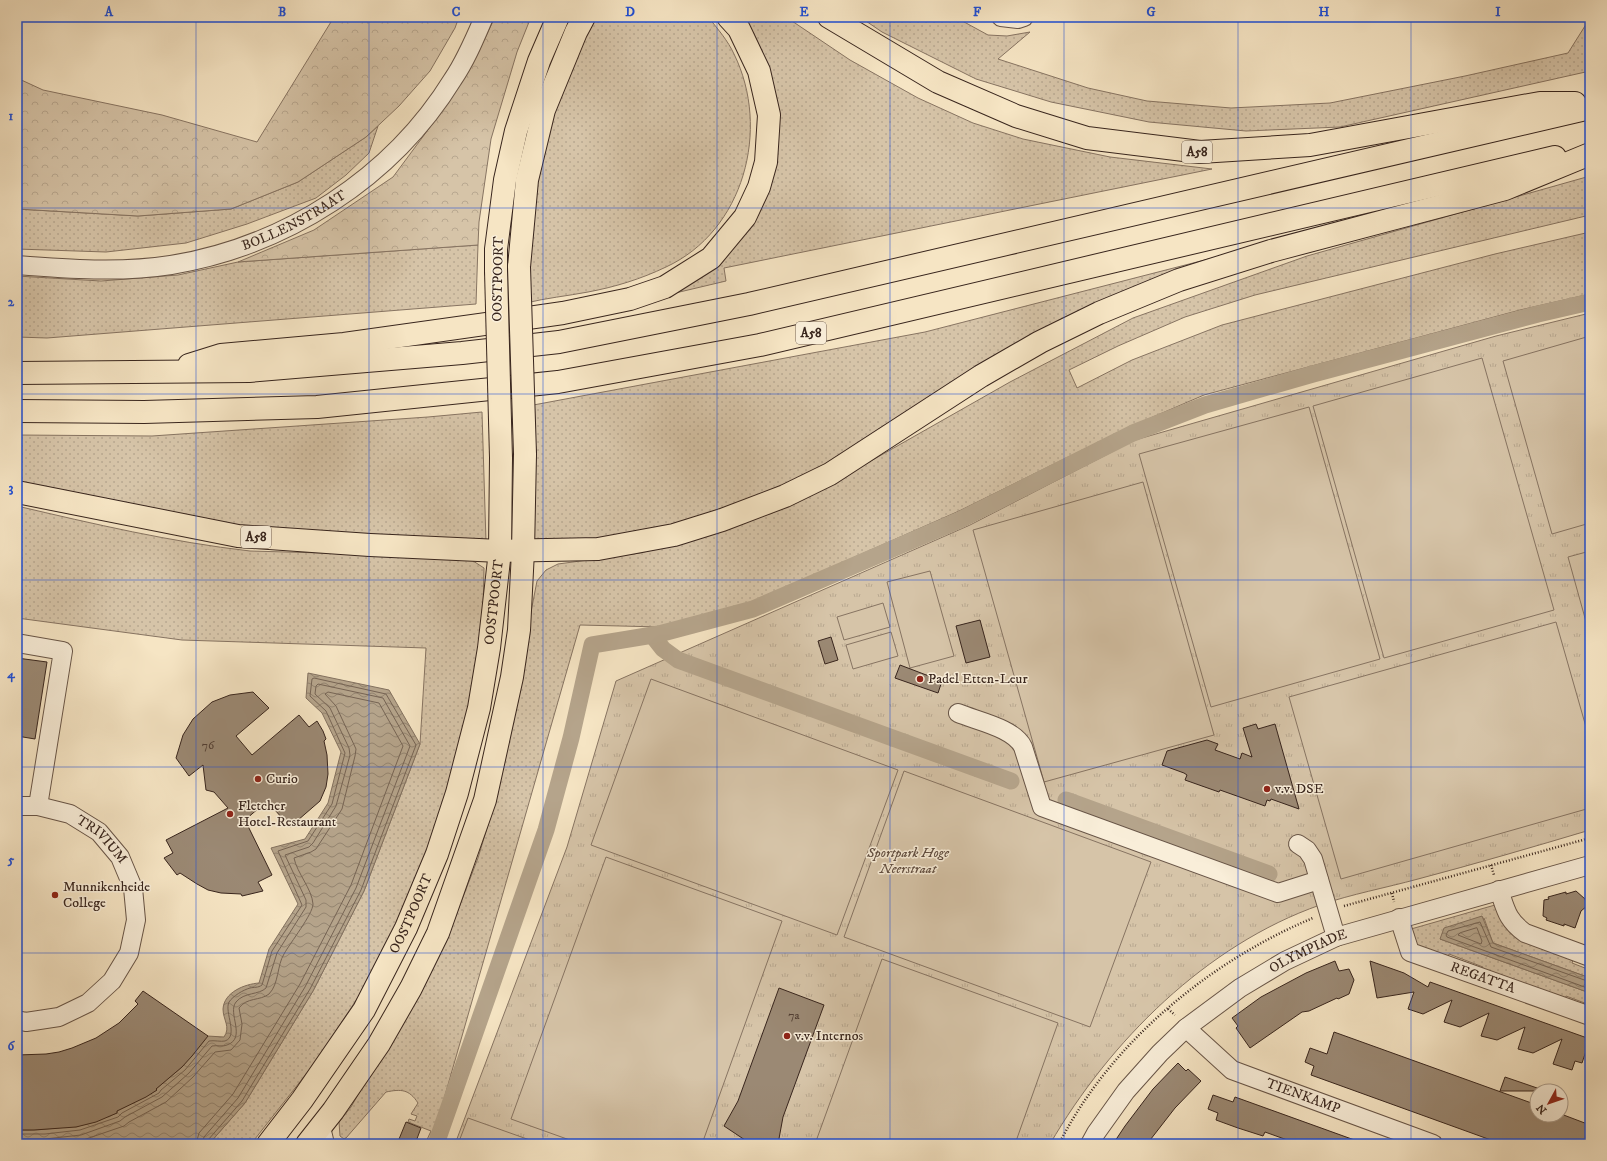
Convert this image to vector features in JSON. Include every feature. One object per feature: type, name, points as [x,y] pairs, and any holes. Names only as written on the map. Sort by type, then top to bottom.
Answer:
[{"type":"main road","name":"OOSTPOORT","points":[[268,1144],[302,1100],[364,1010],[406,928],[437,854],[457,793],[478,708],[492,630],[500,551],[500,458],[496,248],[505,180],[516,130],[539,61],[558,17]]},
{"type":"main road","name":"OOSTPOORT","points":[[316,1139],[379,1044],[411,988],[438,933],[482,807],[500,736],[512,677],[519,630],[523,551],[525,454],[519,267],[526,180],[544,110],[576,32],[584,17]]},
{"type":"main road","points":[[166,372],[222,355],[344,344],[563,313],[630,299],[665,287],[711,258],[745,218],[759,186],[766,162],[769,115],[759,71],[739,29],[728,17]]},
{"type":"main road","name":"A58","points":[[829,17],[938,82],[1016,116],[1087,138],[1200,152],[1310,145],[1540,103],[1590,103]]},
{"type":"main road","points":[[17,373],[249,371],[462,353],[559,342],[749,304],[1590,108]]},
{"type":"main road","name":"A58","points":[[17,411],[144,412],[317,407],[558,382],[760,345],[1590,149]]},
{"type":"main road","points":[[500,551],[598,549],[674,535],[722,520],[785,496],[830,474],[981,376],[1040,342],[1099,313],[1179,280],[1271,251],[1505,189],[1590,154]]},
{"type":"main road","name":"A58","points":[[17,492],[238,536],[370,545],[500,551]]},
{"type":"street","name":"BOLLENSTRAAT","points":[[17,265],[84,270],[114,270],[171,265],[232,249],[284,229],[344,195],[365,179],[415,132],[454,79],[471,48],[484,17]]},
{"type":"street","points":[[1001,17],[1018,20],[1024,17]]},
{"type":"street","points":[[17,644],[63,650],[38,806]]},
{"type":"street","points":[[958,713],[1010,733],[1018,739],[1023,747],[1042,807],[1278,893],[1319,880]]},
{"type":"street","name":"TRIVIUM","points":[[17,806],[38,806],[70,814],[99,832],[120,857],[133,888],[136,920],[129,953],[112,981],[88,1003],[58,1017],[26,1022],[17,1020]]},
{"type":"street","points":[[1298,844],[1311,854],[1336,937]]},
{"type":"street","name":"OLYMPIADE","points":[[1090,1144],[1096,1133],[1126,1091],[1160,1053],[1186,1028],[1240,988],[1285,961],[1336,937],[1590,864]]},
{"type":"street","points":[[1499,890],[1508,917],[1525,934],[1590,957]]},
{"type":"street","name":"REGATTA","points":[[1399,918],[1410,952],[1590,1016]]},
{"type":"street","name":"TIENKAMP","points":[[1186,1028],[1232,1070],[1433,1144]]},
{"type":"green space","points":[[334,17],[459,17],[455,28],[430,71],[399,106],[366,137],[298,182],[231,209],[138,216],[17,209],[17,78],[43,90],[162,115],[257,142]]},
{"type":"green space","points":[[495,17],[531,17],[517,52],[491,139],[479,222],[478,245],[238,262],[314,230],[393,177],[436,119],[477,55]]},
{"type":"green space","points":[[592,17],[708,17],[732,49],[745,83],[750,114],[749,145],[743,175],[732,204],[715,229],[693,251],[666,267],[637,279],[608,288],[526,303],[524,261],[544,138]]},
{"type":"green space","points":[[738,17],[786,17],[850,60],[918,98],[973,123],[1023,139],[1110,157],[1212,169],[724,268],[726,281],[650,299],[678,287],[769,168]]},
{"type":"green space","points":[[860,17],[955,17],[988,35],[1007,36],[1030,32],[998,59],[1088,88],[1147,101],[1231,108],[1330,103],[1465,76],[1568,53],[1590,18],[1590,71],[1340,127],[1246,131],[1149,122],[1051,102],[976,79],[882,32]]},
{"type":"green space","points":[[378,126],[369,153],[346,175],[316,198],[247,224],[186,243],[106,252],[17,249],[17,209],[138,216],[231,209],[298,182],[366,137]]},
{"type":"green space","points":[[1590,176],[1590,215],[1255,295],[1185,317],[1118,346],[1069,370],[1077,388],[1132,360],[1222,325],[1495,254],[1590,232],[1590,294],[1520,310],[1204,395],[1125,429],[959,511],[735,610],[661,627],[580,625],[431,1144],[425,1144],[431,1131],[408,1122],[409,1119],[415,1121],[417,1116],[411,1114],[418,1103],[411,1095],[400,1090],[386,1092],[346,1138],[344,1139],[340,1136],[339,1122],[351,1107],[437,956],[455,918],[478,858],[493,808],[537,581],[546,570],[558,564],[640,553],[684,542],[772,513],[832,483],[1010,382],[1133,318],[1307,256]]},
{"type":"green space","points":[[478,245],[476,304],[47,338],[17,337],[17,276],[101,281],[178,275],[238,262]]},
{"type":"green space","points":[[1263,245],[1193,271],[802,482],[675,527],[576,542],[532,542],[528,406],[925,332]]},
{"type":"green space","name":"Sportpark Hoge Neerstraat","points":[[1590,313],[1590,830],[1320,905],[1278,923],[1238,945],[1200,971],[1165,1001],[1132,1034],[1101,1069],[1074,1106],[1050,1144],[455,1144],[567,847],[616,681],[970,525],[1135,440],[1496,336]]},
{"type":"green space","points":[[1590,336],[1590,523],[1552,534],[1503,361]]},
{"type":"green space","points":[[1482,358],[1554,610],[1384,658],[1313,406]]},
{"type":"green space","points":[[1309,407],[1380,659],[1211,707],[1139,454]]},
{"type":"green space","points":[[482,412],[486,542],[272,533],[17,482],[17,435],[152,436]]},
{"type":"green space","points":[[1143,482],[1214,735],[1044,782],[973,530]]},
{"type":"green space","points":[[17,506],[133,532],[191,543],[250,551],[467,557],[484,568],[483,612],[472,693],[440,820],[376,970],[314,1064],[251,1144],[209,1144],[245,1103],[313,991],[364,891],[420,744],[426,648],[182,640],[17,618]]},
{"type":"green space","points":[[1590,551],[1590,636],[1568,557]]},
{"type":"green space","points":[[930,571],[954,656],[910,668],[887,582]]},
{"type":"green space","points":[[883,603],[890,627],[844,640],[837,617]]},
{"type":"green space","points":[[1556,622],[1590,741],[1590,808],[1341,879],[1289,697]]},
{"type":"green space","points":[[891,632],[898,656],[853,669],[846,645]]},
{"type":"green space","points":[[651,679],[898,770],[837,935],[591,845]]},
{"type":"green space","points":[[904,771],[1151,862],[1090,1027],[844,937]]},
{"type":"green space","points":[[606,857],[782,921],[702,1144],[581,1144],[511,1119]]},
{"type":"green space","points":[[1495,905],[1574,957],[1572,963],[1590,970],[1590,978],[1493,943],[1484,918],[1440,939],[1590,993],[1590,1005],[1566,996],[1564,1002],[1481,971],[1483,967],[1449,954],[1447,961],[1418,950],[1411,929]]},
{"type":"green space","points":[[882,959],[1058,1023],[1015,1144],[815,1144]]},
{"type":"green space","points":[[468,1118],[541,1144],[458,1144]]},
{"type":"water","points":[[308,673],[389,690],[420,744],[364,891],[313,991],[245,1103],[209,1144],[17,1144],[17,1130],[55,1128],[93,1121],[117,1113],[117,1111],[157,1090],[156,1089],[182,1067],[207,1036],[224,1037],[227,1027],[223,1009],[227,998],[242,987],[259,983],[269,949],[298,904],[271,848],[305,839],[328,803],[341,752],[322,713],[306,698]]},
{"type":"water","points":[[1482,916],[1493,943],[1590,978],[1590,993],[1440,939],[1444,928]]},
{"type":"building","points":[[980,620],[990,657],[966,663],[956,626]]},
{"type":"building","points":[[831,637],[838,660],[825,664],[818,641]]},
{"type":"building","points":[[17,658],[47,662],[35,739],[17,736]]},
{"type":"building","points":[[900,665],[942,681],[938,693],[895,678]]},
{"type":"building","points":[[253,692],[269,708],[236,736],[252,755],[299,715],[309,727],[317,721],[323,731],[326,739],[324,741],[327,755],[328,774],[326,787],[320,801],[290,827],[267,801],[245,820],[272,875],[258,882],[263,891],[242,896],[241,894],[221,893],[208,890],[180,873],[177,875],[164,858],[173,853],[166,840],[228,808],[214,792],[206,790],[203,765],[189,776],[176,758],[183,735],[193,719],[212,702],[230,695]]},
{"type":"building","points":[[1256,724],[1258,729],[1275,724],[1299,809],[1271,799],[1270,801],[1267,800],[1265,806],[1220,790],[1219,792],[1185,780],[1187,775],[1184,773],[1162,765],[1167,751],[1207,740],[1218,744],[1215,750],[1240,759],[1242,753],[1252,757],[1243,728]]},
{"type":"building","points":[[1576,891],[1585,899],[1587,906],[1581,911],[1575,928],[1546,920],[1547,918],[1543,916],[1544,900],[1549,899],[1548,897]]},
{"type":"building","points":[[1335,961],[1339,971],[1349,969],[1354,980],[1349,994],[1309,1011],[1302,1012],[1250,1048],[1236,1028],[1238,1026],[1232,1018],[1261,997],[1306,973]]},
{"type":"building","points":[[1370,961],[1404,973],[1428,987],[1430,982],[1590,1039],[1582,1063],[1575,1061],[1572,1070],[1553,1064],[1562,1039],[1533,1053],[1518,1049],[1525,1027],[1497,1040],[1481,1036],[1489,1013],[1460,1027],[1444,1022],[1452,1000],[1423,1014],[1408,1009],[1414,992],[1377,998]]},
{"type":"building","points":[[779,988],[824,1005],[783,1117],[778,1144],[751,1144],[724,1126],[738,1101]]},
{"type":"building","points":[[143,991],[208,1036],[192,1056],[182,1067],[156,1089],[157,1090],[117,1111],[117,1113],[96,1122],[76,1127],[17,1130],[17,1055],[59,1052],[96,1038],[119,1023],[138,1004],[135,1001]]},
{"type":"building","points":[[1334,1032],[1529,1102],[1529,1123],[1569,1123],[1569,1117],[1590,1125],[1590,1144],[1502,1144],[1311,1075],[1314,1066],[1305,1062],[1310,1048],[1327,1054]]},
{"type":"building","points":[[1178,1063],[1186,1071],[1188,1069],[1201,1081],[1175,1108],[1147,1144],[1113,1144],[1153,1089]]},
{"type":"building","points":[[1505,1077],[1529,1085],[1529,1091],[1500,1091]]},
{"type":"building","points":[[1213,1095],[1233,1102],[1235,1097],[1360,1142],[1360,1144],[1289,1144],[1290,1141],[1265,1132],[1263,1136],[1238,1128],[1216,1120],[1218,1113],[1208,1109]]},
{"type":"building","points":[[406,1122],[421,1128],[415,1144],[397,1144]]},
{"type":"waterway","points":[[436,1144],[546,830],[571,738],[592,645],[659,634],[753,609],[962,519],[1133,433],[1205,405],[1313,374],[1538,314],[1590,302]]},
{"type":"waterway","points":[[652,635],[663,649],[678,660],[1011,781]]},
{"type":"waterway","points":[[1066,800],[1269,874]]},
{"type":"place","name":"Padel Etten-Leur","points":[[920,679]]},
{"type":"place","name":"Curio","points":[[258,779]]},
{"type":"place","name":"v.v. DSE","points":[[1267,789]]},
{"type":"place","name":"Fletcher Hotel-Restaurant","points":[[230,814]]},
{"type":"place","name":"Munnikenheide College","points":[[55,895]]},
{"type":"place","name":"v.v. Internos","points":[[787,1036]]}]
